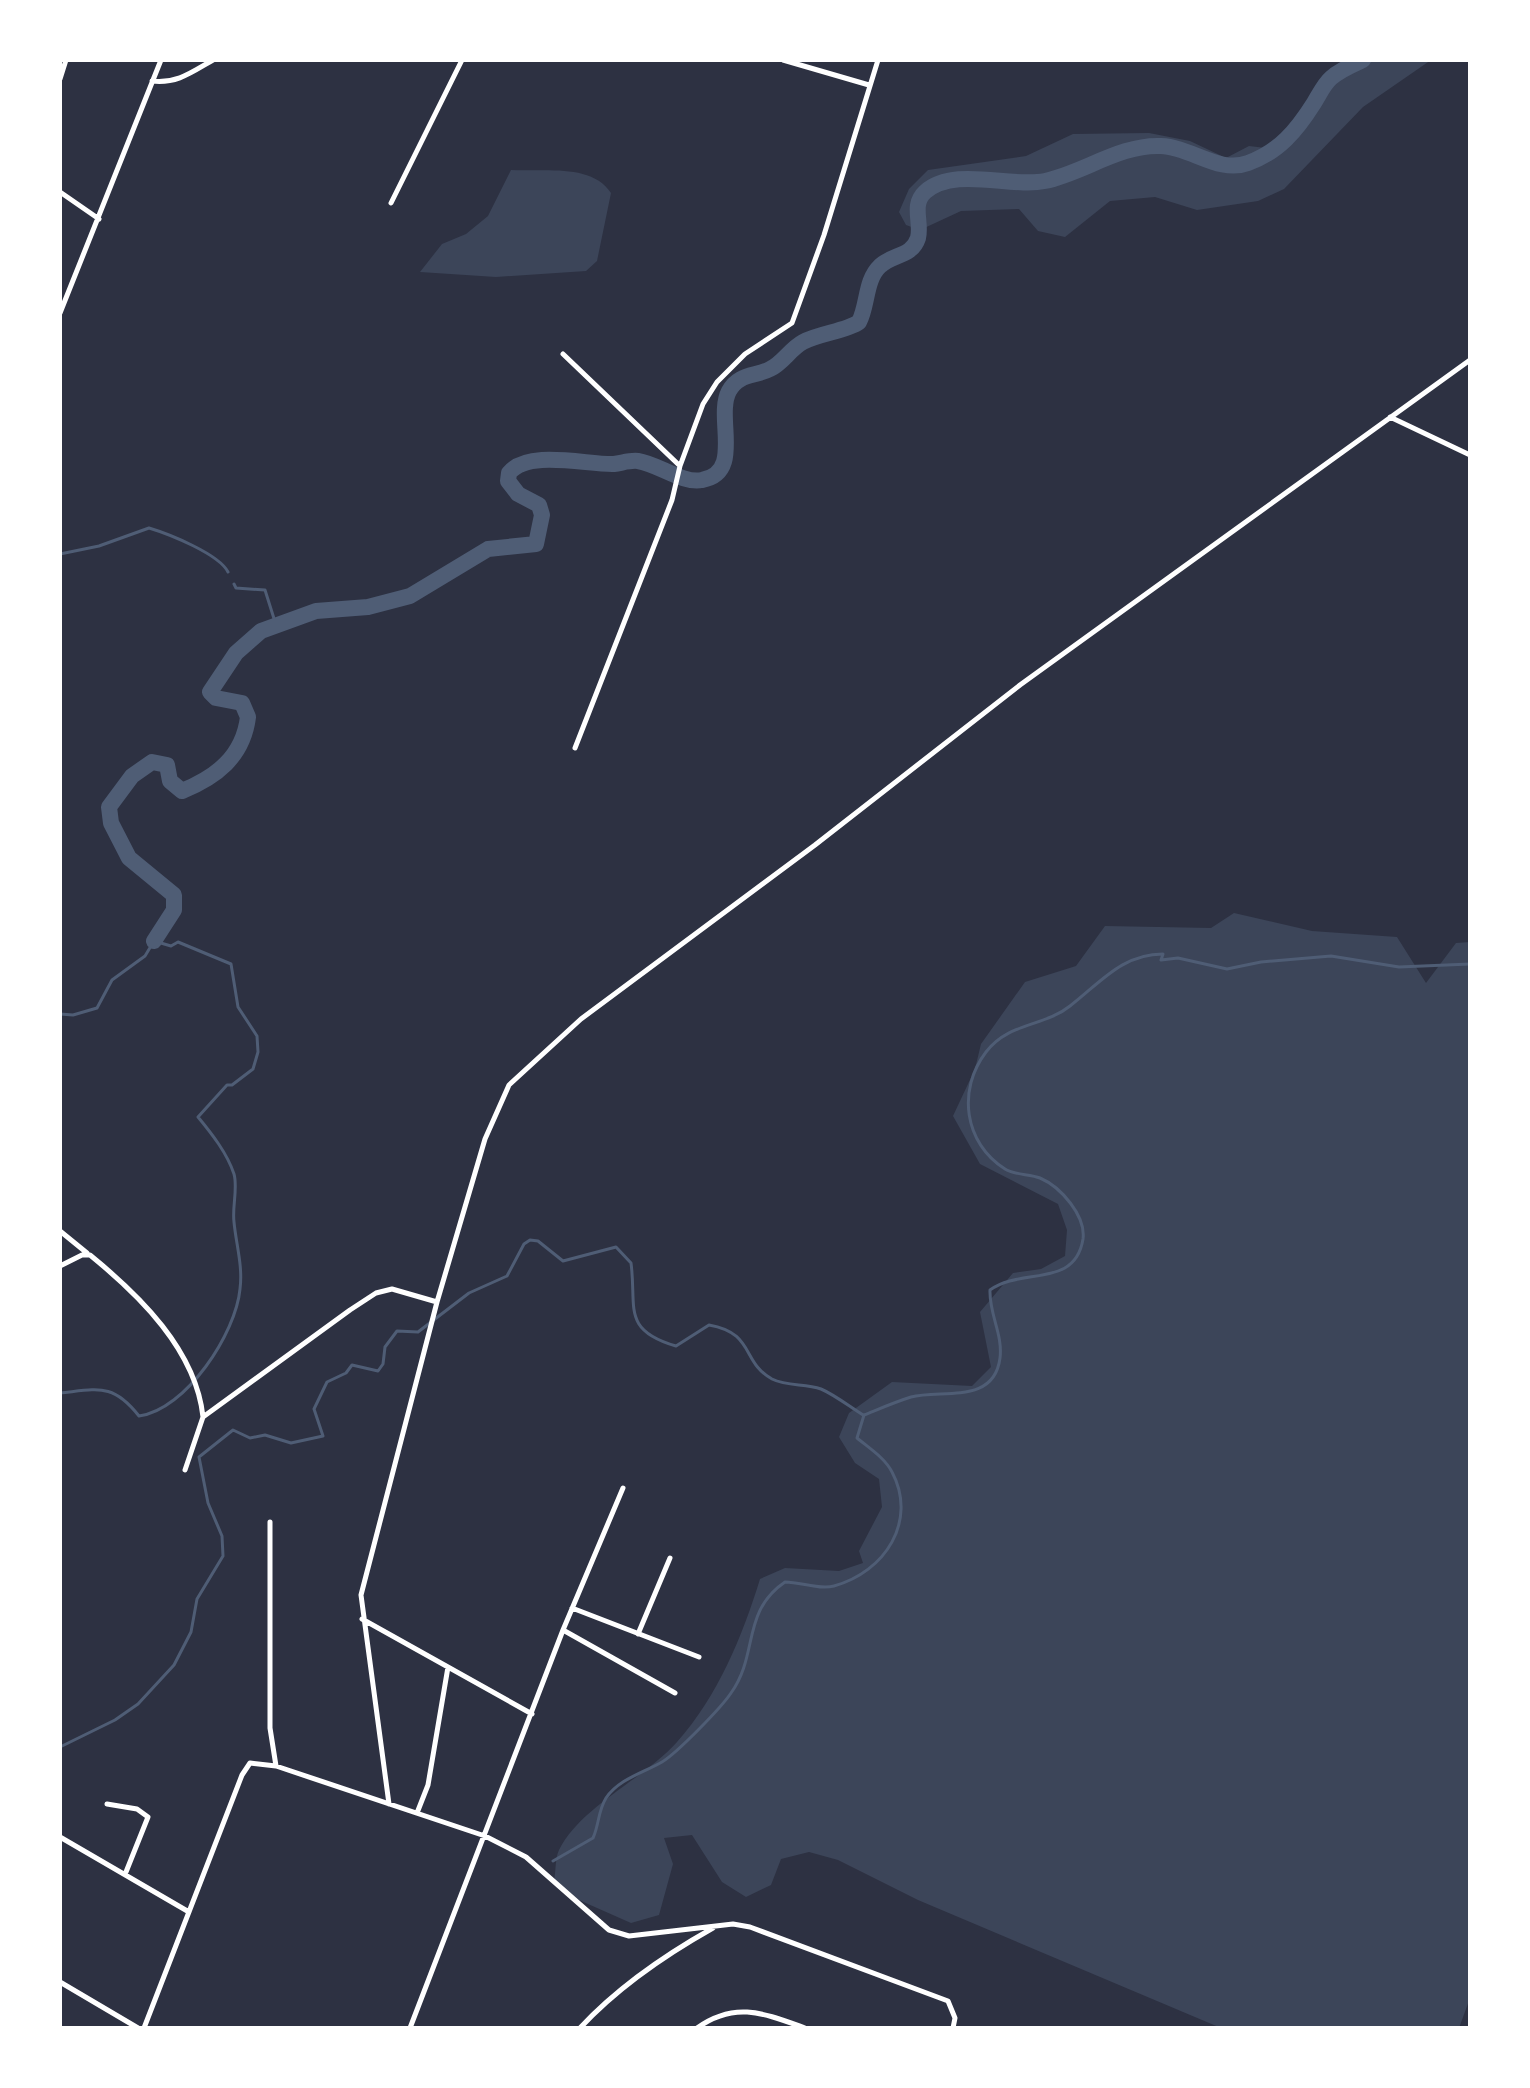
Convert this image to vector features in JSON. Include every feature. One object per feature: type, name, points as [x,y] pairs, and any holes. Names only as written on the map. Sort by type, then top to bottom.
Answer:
[{"type":"street","points":[[60,79],[66,60]]},
{"type":"street","points":[[60,313],[161,60]]},
{"type":"street","points":[[152,81],[180,79],[213,60]]},
{"type":"street","points":[[391,203],[462,60]]},
{"type":"street","points":[[783,60],[869,85]]},
{"type":"street","points":[[575,748],[672,500],[680,466],[703,404],[717,382],[745,354],[792,323],[824,235],[878,60]]},
{"type":"street","points":[[60,192],[99,219]]},
{"type":"street","points":[[563,354],[680,466]]},
{"type":"street","points":[[389,1804],[361,1595],[437,1302],[485,1139],[509,1085],[581,1019],[815,845],[1020,685],[1470,360]]},
{"type":"street","points":[[1389,417],[1470,455]]},
{"type":"street","points":[[60,1231],[158,1317],[199,1394],[203,1417],[185,1470]]},
{"type":"street","points":[[60,1266],[73,1258],[90,1255]]},
{"type":"street","points":[[203,1417],[376,1293],[392,1289],[437,1302]]},
{"type":"street","points":[[410,2028],[563,1630],[623,1488]]},
{"type":"street","points":[[270,1522],[270,1728],[276,1766]]},
{"type":"street","points":[[638,1634],[670,1558]]},
{"type":"street","points":[[572,1608],[699,1657]]},
{"type":"street","points":[[362,1619],[532,1714]]},
{"type":"street","points":[[563,1630],[675,1693]]},
{"type":"street","points":[[417,1813],[428,1785],[448,1667]]},
{"type":"street","points":[[60,1982],[141,2028],[242,1775],[250,1763],[276,1766],[485,1836],[526,1857],[609,1930],[629,1936],[717,1926],[750,1927],[948,2001],[953,2008],[953,2028]]},
{"type":"street","points":[[107,1804],[137,1809],[148,1817],[126,1872]]},
{"type":"street","points":[[60,1837],[126,1872],[189,1912]]},
{"type":"street","points":[[580,2028],[604,2003],[647,1970],[717,1926]]},
{"type":"street","points":[[697,2028],[714,2015],[741,2010],[805,2028]]},
{"type":"shaded area","points":[[1352,60],[1431,60],[1363,107],[1284,189],[1258,201],[1197,210],[1155,197],[1110,201],[1065,237],[1038,231],[1019,209],[961,211],[920,230],[906,225],[899,212],[909,189],[928,170],[1026,156],[1073,134],[1149,133],[1190,141],[1226,158],[1249,146],[1275,149],[1287,144],[1316,98]]},
{"type":"shaded area","points":[[511,170],[566,171],[603,183],[611,193],[597,261],[586,271],[496,277],[420,272],[442,244],[466,234],[488,216]]},
{"type":"shaded area","points":[[1234,913],[1312,931],[1397,937],[1426,983],[1456,943],[1470,942],[1470,1998],[1459,2028],[1221,2028],[918,1900],[838,1860],[809,1852],[781,1859],[771,1885],[746,1897],[722,1882],[692,1835],[664,1838],[673,1864],[659,1915],[631,1923],[579,1900],[554,1880],[559,1850],[582,1820],[663,1755],[692,1724],[727,1665],[760,1579],[785,1568],[839,1571],[863,1563],[859,1551],[882,1507],[879,1479],[855,1463],[839,1437],[849,1413],[892,1382],[972,1386],[991,1367],[980,1312],[1013,1273],[1041,1269],[1065,1256],[1067,1230],[1058,1204],[980,1164],[953,1116],[975,1069],[981,1044],[1025,982],[1076,966],[1105,926],[1211,928]]},
{"type":"waterway","points":[[154,941],[174,910],[174,895],[129,858],[111,823],[109,807],[132,776],[152,762],[167,765],[170,781],[182,791],[226,764],[240,743],[248,717],[242,703],[216,698],[210,692],[236,653],[261,631],[316,611],[368,607],[410,596],[488,549],[536,544],[542,515],[539,505],[518,494],[508,481],[509,473],[518,466],[543,460],[614,464],[638,461],[687,479],[702,480],[715,475],[722,467],[725,456],[726,402],[733,385],[742,378],[775,366],[803,342],[859,322],[875,272],[885,262],[907,252],[915,244],[919,232],[919,202],[925,192],[937,184],[966,179],[1045,181],[1117,154],[1146,147],[1172,147],[1226,165],[1248,163],[1269,153],[1286,139],[1331,78],[1363,60]]},
{"type":"waterway","points":[[60,554],[99,546],[149,528],[215,558],[228,572]]},
{"type":"waterway","points":[[234,584],[236,588],[265,590],[276,625]]},
{"type":"waterway","points":[[60,1014],[73,1015],[97,1008],[112,980],[145,956],[154,941],[171,946],[178,942],[231,964],[238,1007],[257,1036],[258,1052],[253,1069],[232,1085],[227,1085],[198,1117],[223,1151],[235,1179],[234,1216],[241,1280],[236,1307],[219,1347],[191,1385],[157,1411],[139,1416],[121,1398],[104,1391],[60,1393]]},
{"type":"waterway","points":[[553,1861],[593,1838],[603,1803],[611,1791],[669,1757],[726,1700],[740,1678],[756,1620],[771,1594],[785,1582],[834,1586],[852,1579],[882,1557],[899,1526],[899,1490],[885,1462],[857,1438],[864,1415],[911,1397],[965,1392],[988,1383],[996,1373],[1000,1358],[990,1290],[1016,1279],[1058,1271],[1078,1255],[1083,1230],[1076,1212],[1064,1195],[1040,1178],[1005,1169],[991,1158],[973,1131],[968,1099],[971,1083],[977,1067],[995,1042],[1016,1030],[1060,1013],[1112,971],[1148,955],[1163,954],[1161,960],[1178,958],[1227,969],[1261,962],[1331,956],[1399,967],[1470,964]]},
{"type":"waterway","points":[[60,1747],[115,1720],[138,1704],[174,1665],[191,1632],[197,1599],[223,1556],[222,1536],[208,1503],[199,1457],[233,1430],[250,1438],[265,1435],[291,1443],[323,1436],[314,1409],[327,1382],[346,1373],[352,1365],[378,1371],[383,1364],[385,1347],[397,1331],[418,1332],[469,1293],[507,1276],[524,1244],[530,1240],[538,1241],[563,1261],[616,1247],[631,1263],[635,1315],[647,1332],[676,1346],[709,1325],[724,1329],[741,1341],[756,1365],[772,1379],[821,1389],[863,1415]]}]
